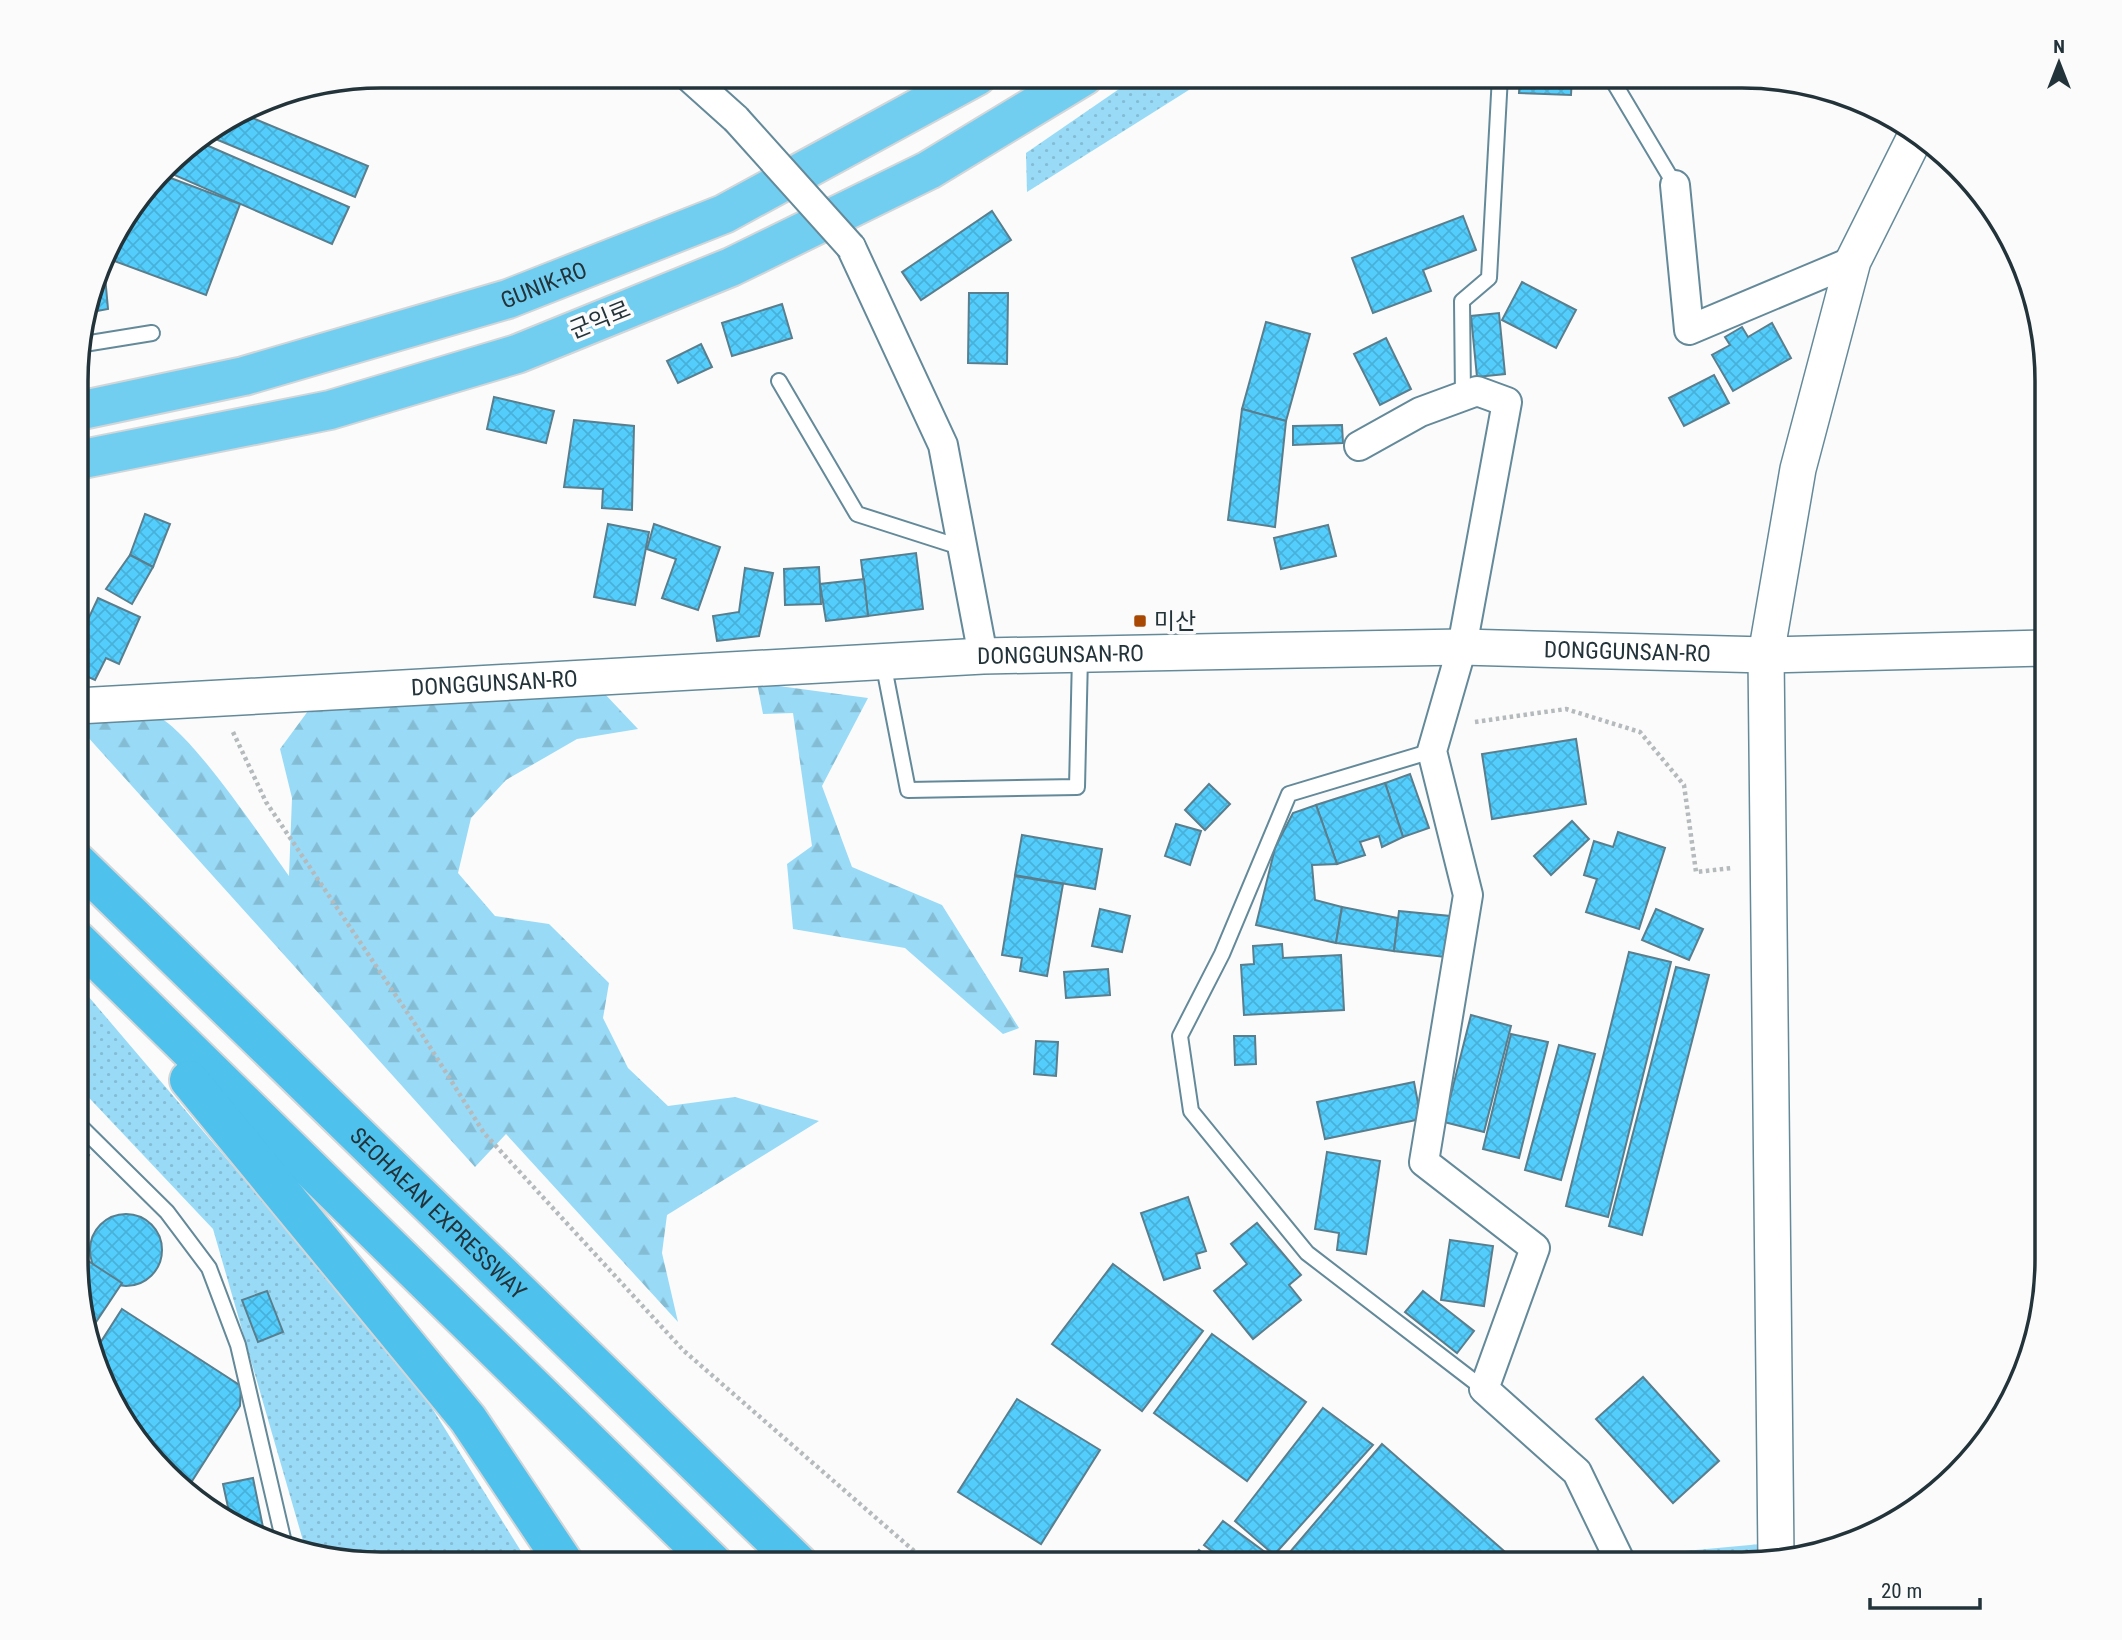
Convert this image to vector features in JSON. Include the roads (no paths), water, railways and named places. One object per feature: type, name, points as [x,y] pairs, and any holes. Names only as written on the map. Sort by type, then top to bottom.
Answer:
[{"type":"highway","name":"GUNIK-RO","points":[[88,409],[244,376],[508,299],[724,214],[955,88]]},
{"type":"highway","name":"군익로","points":[[88,458],[330,410],[517,354],[731,267],[917,176],[1064,88]]},
{"type":"highway","name":"SEOHAEAN EXPRESSWAY","points":[[88,873],[787,1552]]},
{"type":"highway","points":[[88,953],[702,1552]]},
{"type":"highway","points":[[88,955],[468,1419],[557,1552]]},
{"type":"street","points":[[701,88],[736,119],[850,247],[943,445],[983,656]]},
{"type":"street","points":[[1776,1550],[1766,655],[1798,469],[1853,261],[1912,143]]},
{"type":"street","points":[[1675,185],[1689,330],[1853,261]]},
{"type":"street","points":[[1359,446],[1420,412],[1477,391],[1507,401],[1462,648],[1435,741],[1468,895],[1424,1163],[1535,1248],[1484,1389],[1577,1472],[1616,1552]]},
{"type":"street","name":"DONGGUNSAN-RO","points":[[88,705],[983,656],[1462,648],[1766,655],[2035,648]]},
{"type":"lane","points":[[1463,396],[1462,301],[1489,278],[1499,88]]},
{"type":"lane","points":[[1617,88],[1675,185]]},
{"type":"lane","points":[[90,343],[152,333]]},
{"type":"lane","points":[[779,382],[858,514],[962,548]]},
{"type":"lane","points":[[883,662],[908,790],[1077,786],[1080,654]]},
{"type":"lane","points":[[1435,741],[1289,794],[1222,954],[1180,1035],[1191,1111],[1307,1253],[1484,1389]]},
{"type":"lane","points":[[88,1134],[167,1212],[209,1268],[238,1345],[283,1536]]},
{"type":"place","name":"미산","points":[[1140,621]]}]
